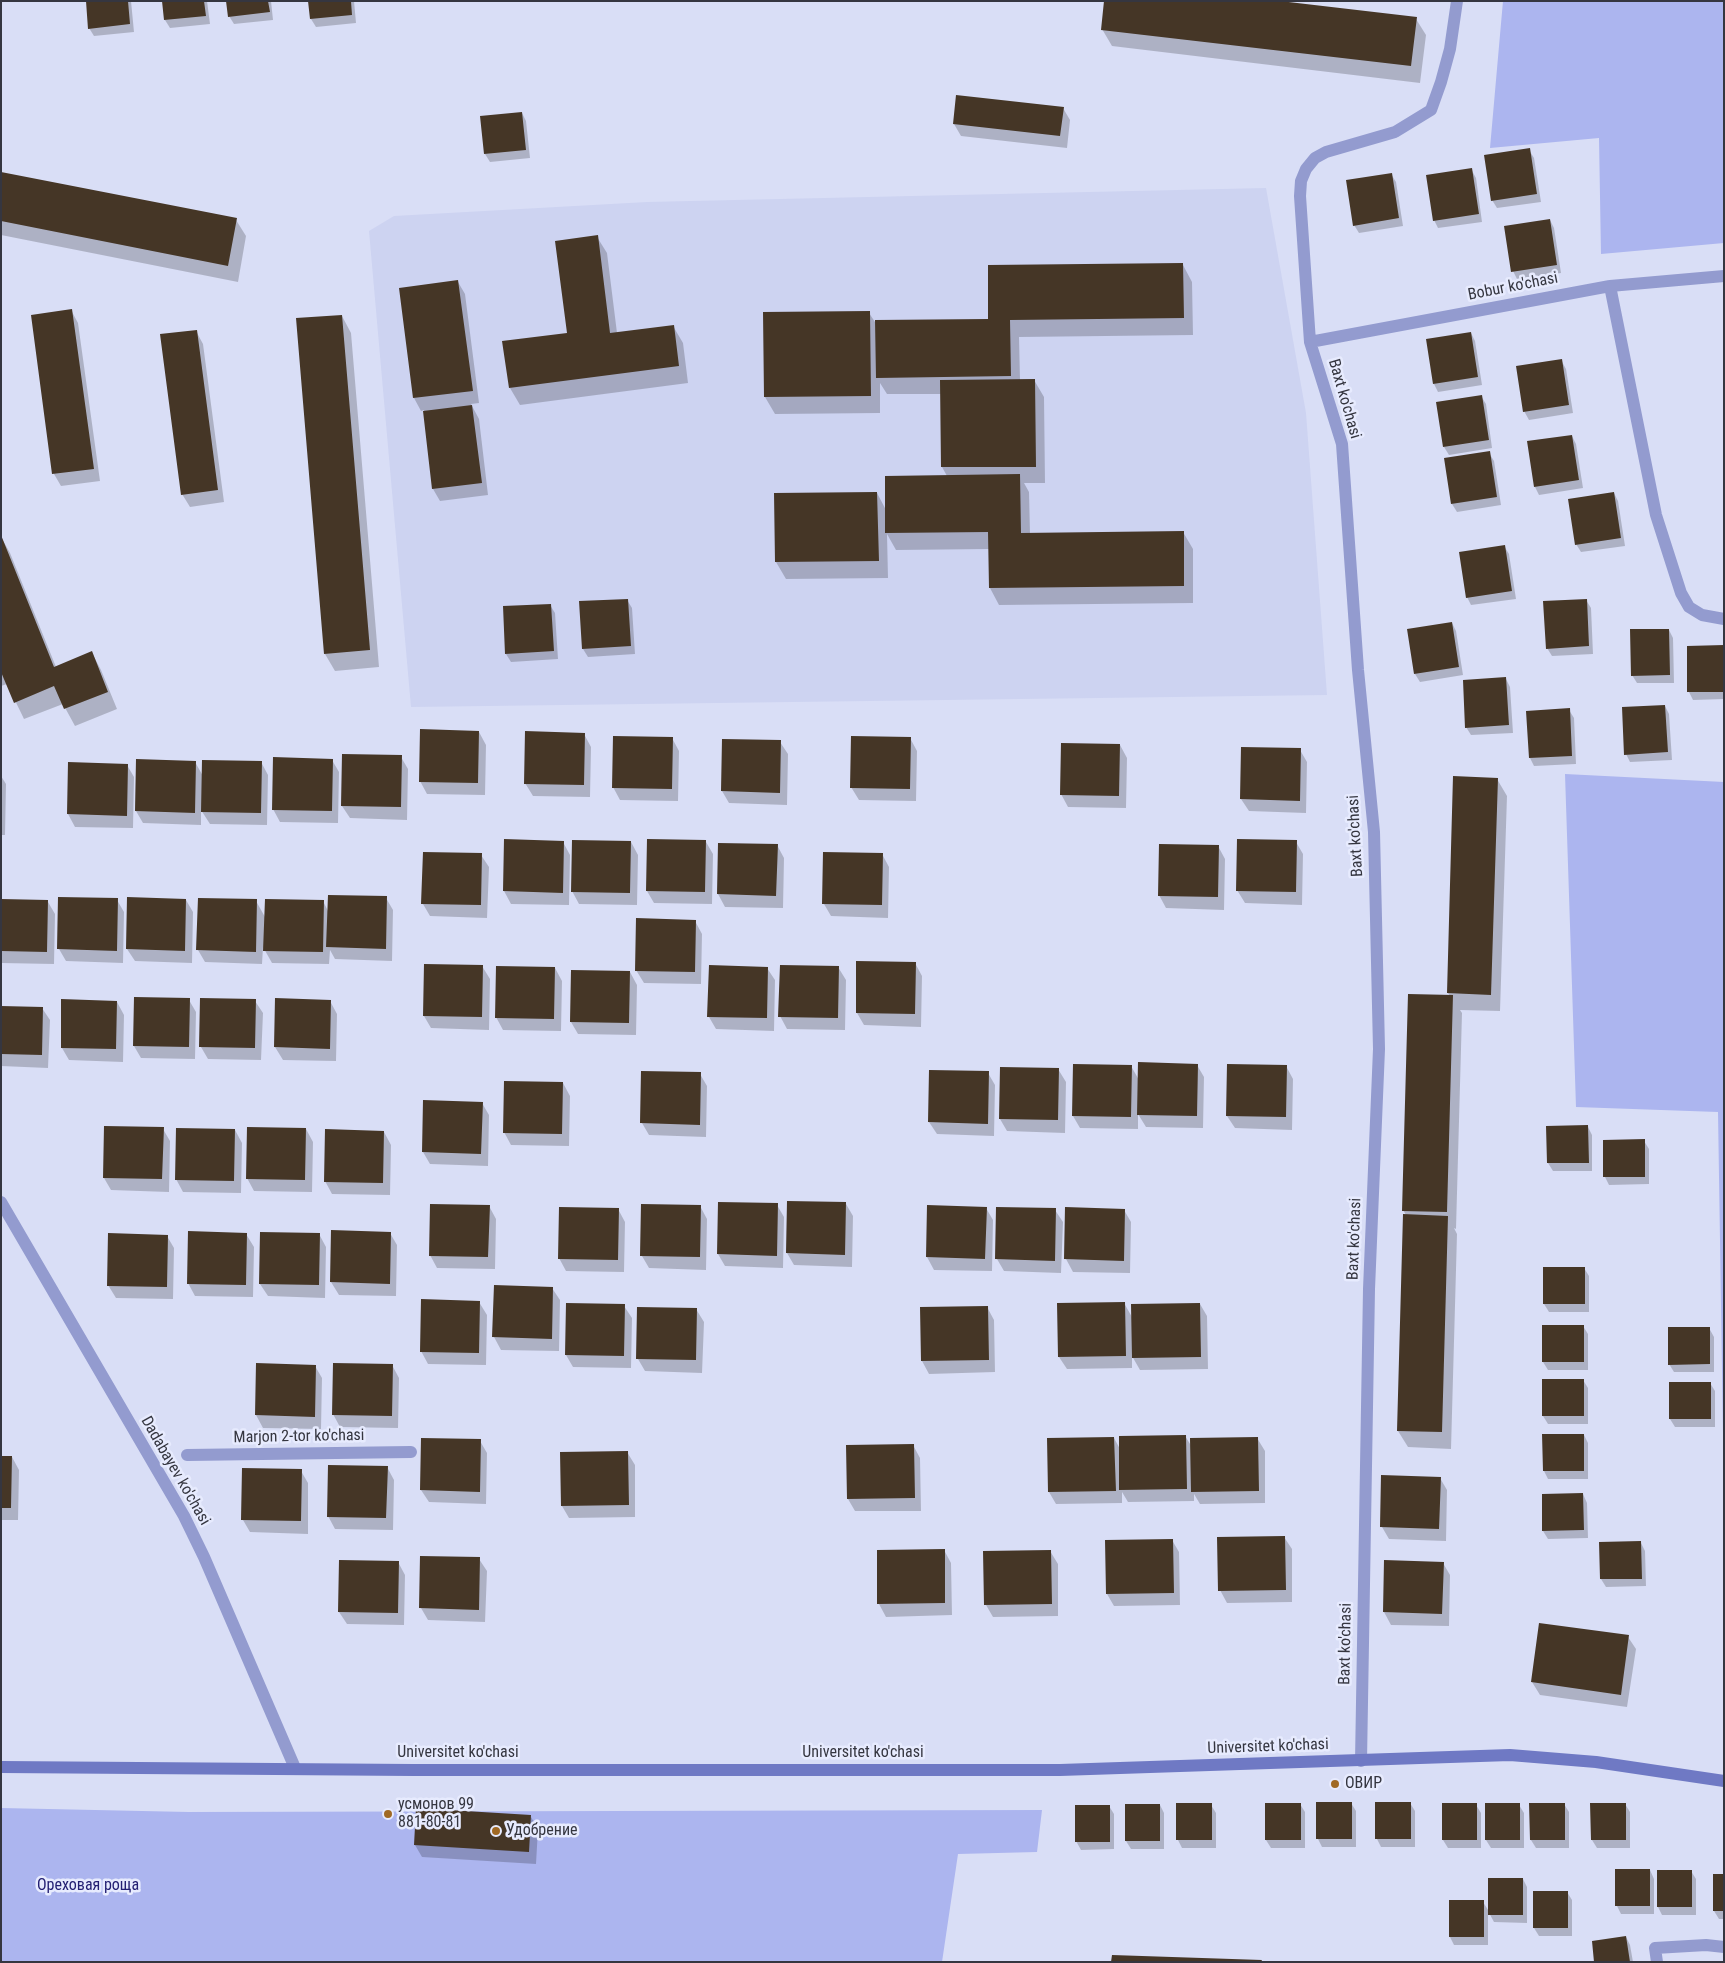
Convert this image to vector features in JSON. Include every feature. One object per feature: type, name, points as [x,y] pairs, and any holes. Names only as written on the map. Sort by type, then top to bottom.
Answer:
[{"type":"main road","name":"Universitet ko'chasi","points":[[1,1767],[1060,1770],[1510,1755],[1596,1762],[1724,1781]]},
{"type":"street","name":"Baxt ko'chasi","points":[[1361,1761],[1369,1289],[1379,1049],[1374,832],[1358,670],[1342,444],[1310,342],[1300,196],[1301,182],[1306,169],[1315,158],[1326,152],[1395,132],[1431,110],[1442,82],[1450,49],[1457,1]]},
{"type":"street","name":"Bobur ko'chasi","points":[[1310,342],[1610,286],[1724,276]]},
{"type":"street","points":[[1610,286],[1656,514],[1680,593],[1689,606],[1702,615],[1724,619]]},
{"type":"street","name":"Dadabayev ko'chasi","points":[[1,1202],[184,1516],[204,1557],[295,1768]]},
{"type":"street","name":"Marjon 2-tor ko'chasi","points":[[187,1455],[411,1452]]},
{"type":"street","points":[[1656,1962],[1655,1948],[1706,1944],[1724,1947]]},
{"type":"shaded area","points":[[1266,188],[1306,413],[1327,695],[411,707],[369,231],[394,216],[647,202]]},
{"type":"green space","points":[[1503,1],[1724,1],[1724,243],[1601,254],[1599,138],[1490,148]]},
{"type":"green space","points":[[1565,774],[1724,782],[1724,1499],[1718,1112],[1576,1107]]},
{"type":"green space","name":"Ореховая роща","points":[[1,1808],[189,1812],[1042,1810],[1037,1852],[958,1854],[942,1962],[1,1962]]},
{"type":"building","points":[[86,1],[128,1],[130,24],[88,29]]},
{"type":"building","points":[[162,1],[204,1],[206,16],[164,20]]},
{"type":"building","points":[[226,1],[268,1],[270,12],[228,17]]},
{"type":"building","points":[[308,1],[351,1],[352,15],[310,19]]},
{"type":"building","points":[[1104,1],[1280,1],[1417,17],[1411,66],[1101,30]]},
{"type":"building","points":[[956,95],[1064,107],[1060,136],[953,124]]},
{"type":"building","points":[[522,112],[526,150],[484,154],[480,116]]},
{"type":"building","points":[[1530,148],[1537,194],[1491,201],[1484,155]]},
{"type":"building","points":[[1472,168],[1479,214],[1433,221],[1426,175]]},
{"type":"building","points":[[1,172],[237,218],[228,266],[1,221]]},
{"type":"building","points":[[1392,173],[1399,218],[1353,226],[1346,180]]},
{"type":"building","points":[[1550,219],[1557,265],[1511,272],[1504,226]]},
{"type":"building","points":[[598,235],[610,333],[674,325],[679,366],[509,388],[502,341],[567,333],[555,241]]},
{"type":"building","points":[[1183,263],[1184,318],[1010,320],[1011,376],[876,378],[875,320],[988,319],[988,265]]},
{"type":"building","points":[[458,280],[473,391],[413,398],[399,288]]},
{"type":"building","points":[[72,309],[94,469],[52,474],[31,315]]},
{"type":"building","points":[[870,311],[871,396],[764,397],[763,312]]},
{"type":"building","points":[[342,315],[370,650],[324,654],[296,318]]},
{"type":"building","points":[[197,330],[218,490],[181,495],[160,334]]},
{"type":"building","points":[[1471,332],[1478,377],[1433,384],[1426,339]]},
{"type":"building","points":[[1562,359],[1569,405],[1523,412],[1516,366]]},
{"type":"building","points":[[1035,379],[1036,467],[941,467],[940,380]]},
{"type":"building","points":[[1482,395],[1489,440],[1443,447],[1436,402]]},
{"type":"building","points":[[472,405],[482,483],[432,489],[423,411]]},
{"type":"building","points":[[1572,435],[1579,480],[1534,487],[1527,441]]},
{"type":"building","points":[[1490,451],[1497,497],[1451,504],[1444,458]]},
{"type":"building","points":[[1020,474],[1021,533],[1184,531],[1184,586],[989,588],[988,532],[885,533],[885,476]]},
{"type":"building","points":[[877,492],[879,561],[775,562],[774,493]]},
{"type":"building","points":[[1614,492],[1621,538],[1575,545],[1568,499]]},
{"type":"building","points":[[1,535],[54,667],[92,651],[108,692],[64,709],[54,686],[14,703],[1,672]]},
{"type":"building","points":[[1505,545],[1512,591],[1466,598],[1459,552]]},
{"type":"building","points":[[628,599],[631,646],[582,649],[579,601]]},
{"type":"building","points":[[1587,599],[1589,646],[1546,649],[1543,601]]},
{"type":"building","points":[[551,604],[554,651],[505,654],[503,606]]},
{"type":"building","points":[[1452,622],[1459,667],[1414,674],[1407,629]]},
{"type":"building","points":[[1630,629],[1669,629],[1670,675],[1631,676]]},
{"type":"building","points":[[1724,645],[1724,692],[1687,692],[1687,646]]},
{"type":"building","points":[[1506,677],[1509,725],[1465,728],[1463,680]]},
{"type":"building","points":[[1665,705],[1668,752],[1624,755],[1622,707]]},
{"type":"building","points":[[1570,708],[1572,756],[1529,758],[1526,711]]},
{"type":"building","points":[[420,729],[479,731],[478,783],[419,782]]},
{"type":"building","points":[[525,731],[585,733],[584,785],[524,784]]},
{"type":"building","points":[[613,736],[673,737],[672,789],[612,788]]},
{"type":"building","points":[[851,736],[911,737],[910,789],[850,788]]},
{"type":"building","points":[[722,739],[781,740],[780,793],[721,791]]},
{"type":"building","points":[[1061,743],[1120,744],[1119,796],[1060,795]]},
{"type":"building","points":[[1241,747],[1301,748],[1300,801],[1240,799]]},
{"type":"building","points":[[342,754],[402,755],[401,807],[341,806]]},
{"type":"building","points":[[273,757],[333,759],[332,811],[272,810]]},
{"type":"building","points":[[136,759],[196,761],[195,813],[135,811]]},
{"type":"building","points":[[202,760],[262,761],[261,813],[201,812]]},
{"type":"building","points":[[68,762],[128,764],[127,816],[67,814]]},
{"type":"building","points":[[1453,776],[1498,778],[1491,995],[1447,993]]},
{"type":"building","points":[[504,839],[564,841],[563,893],[503,891]]},
{"type":"building","points":[[647,839],[706,840],[705,892],[646,891]]},
{"type":"building","points":[[1237,839],[1297,840],[1296,892],[1236,891]]},
{"type":"building","points":[[572,840],[631,841],[630,893],[571,892]]},
{"type":"building","points":[[718,843],[778,844],[776,896],[717,894]]},
{"type":"building","points":[[1159,844],[1219,845],[1218,897],[1158,896]]},
{"type":"building","points":[[423,852],[482,853],[481,905],[421,904]]},
{"type":"building","points":[[823,852],[883,853],[882,905],[822,904]]},
{"type":"building","points":[[328,895],[387,896],[386,949],[326,947]]},
{"type":"building","points":[[58,897],[118,898],[117,951],[57,949]]},
{"type":"building","points":[[127,897],[186,899],[185,951],[126,949]]},
{"type":"building","points":[[198,898],[257,899],[256,952],[196,950]]},
{"type":"building","points":[[1,899],[48,900],[47,952],[1,951]]},
{"type":"building","points":[[265,899],[324,900],[323,952],[263,951]]},
{"type":"building","points":[[636,918],[696,920],[695,972],[635,971]]},
{"type":"building","points":[[856,961],[916,962],[915,1014],[856,1013]]},
{"type":"building","points":[[424,964],[483,965],[482,1017],[423,1016]]},
{"type":"building","points":[[709,965],[768,967],[767,1018],[707,1017]]},
{"type":"building","points":[[780,965],[839,966],[838,1018],[778,1017]]},
{"type":"building","points":[[496,966],[555,967],[554,1019],[495,1018]]},
{"type":"building","points":[[571,970],[630,971],[629,1023],[570,1022]]},
{"type":"building","points":[[1408,994],[1453,995],[1447,1212],[1402,1211]]},
{"type":"building","points":[[134,997],[190,998],[189,1047],[133,1046]]},
{"type":"building","points":[[200,998],[256,999],[255,1048],[199,1047]]},
{"type":"building","points":[[275,998],[331,1000],[330,1049],[274,1047]]},
{"type":"building","points":[[61,999],[117,1001],[116,1049],[61,1048]]},
{"type":"building","points":[[1,1006],[43,1007],[42,1055],[1,1054]]},
{"type":"building","points":[[1138,1062],[1198,1064],[1197,1116],[1137,1115]]},
{"type":"building","points":[[1073,1064],[1132,1065],[1131,1117],[1072,1116]]},
{"type":"building","points":[[1227,1064],[1287,1065],[1286,1117],[1226,1116]]},
{"type":"building","points":[[1000,1067],[1059,1068],[1058,1120],[999,1119]]},
{"type":"building","points":[[929,1070],[989,1071],[988,1124],[928,1122]]},
{"type":"building","points":[[641,1071],[701,1072],[700,1125],[640,1123]]},
{"type":"building","points":[[504,1081],[563,1082],[562,1134],[503,1133]]},
{"type":"building","points":[[423,1100],[483,1102],[481,1154],[422,1152]]},
{"type":"building","points":[[1588,1125],[1589,1163],[1547,1163],[1546,1126]]},
{"type":"building","points":[[104,1126],[164,1127],[162,1179],[103,1178]]},
{"type":"building","points":[[247,1127],[306,1128],[305,1180],[246,1179]]},
{"type":"building","points":[[176,1128],[235,1129],[234,1181],[175,1180]]},
{"type":"building","points":[[325,1129],[384,1131],[383,1183],[324,1182]]},
{"type":"building","points":[[1645,1139],[1645,1177],[1603,1177],[1603,1140]]},
{"type":"building","points":[[787,1201],[846,1202],[845,1255],[786,1253]]},
{"type":"building","points":[[718,1202],[778,1203],[777,1256],[717,1254]]},
{"type":"building","points":[[430,1204],[490,1205],[488,1257],[429,1256]]},
{"type":"building","points":[[641,1204],[701,1205],[700,1257],[640,1256]]},
{"type":"building","points":[[927,1205],[987,1207],[985,1259],[926,1257]]},
{"type":"building","points":[[559,1207],[619,1208],[618,1260],[558,1259]]},
{"type":"building","points":[[996,1207],[1056,1208],[1055,1261],[995,1259]]},
{"type":"building","points":[[1065,1207],[1125,1209],[1124,1261],[1064,1259]]},
{"type":"building","points":[[1403,1214],[1448,1216],[1442,1432],[1397,1431]]},
{"type":"building","points":[[331,1230],[391,1232],[390,1284],[330,1282]]},
{"type":"building","points":[[188,1231],[247,1233],[246,1285],[187,1284]]},
{"type":"building","points":[[260,1232],[320,1233],[319,1285],[259,1284]]},
{"type":"building","points":[[108,1233],[168,1235],[167,1287],[107,1286]]},
{"type":"building","points":[[1543,1267],[1585,1267],[1585,1304],[1543,1304]]},
{"type":"building","points":[[494,1285],[553,1287],[552,1339],[492,1337]]},
{"type":"building","points":[[421,1299],[480,1301],[479,1353],[420,1352]]},
{"type":"building","points":[[1125,1302],[1126,1356],[1058,1357],[1057,1303]]},
{"type":"building","points":[[566,1303],[625,1304],[624,1356],[565,1355]]},
{"type":"building","points":[[1200,1303],[1201,1357],[1132,1358],[1131,1304]]},
{"type":"building","points":[[988,1306],[989,1360],[921,1361],[920,1307]]},
{"type":"building","points":[[637,1307],[697,1308],[696,1360],[636,1359]]},
{"type":"building","points":[[1542,1325],[1584,1325],[1584,1362],[1542,1362]]},
{"type":"building","points":[[1668,1327],[1710,1327],[1710,1364],[1668,1365]]},
{"type":"building","points":[[256,1363],[316,1365],[315,1417],[255,1415]]},
{"type":"building","points":[[333,1363],[393,1364],[392,1416],[332,1415]]},
{"type":"building","points":[[1542,1379],[1584,1379],[1584,1416],[1542,1416]]},
{"type":"building","points":[[1669,1382],[1711,1382],[1711,1419],[1669,1419]]},
{"type":"building","points":[[1542,1434],[1584,1434],[1584,1471],[1543,1471]]},
{"type":"building","points":[[1186,1435],[1187,1489],[1119,1490],[1119,1436]]},
{"type":"building","points":[[1114,1437],[1116,1491],[1048,1492],[1047,1438]]},
{"type":"building","points":[[1258,1437],[1259,1491],[1191,1492],[1190,1438]]},
{"type":"building","points":[[421,1438],[481,1439],[480,1492],[420,1490]]},
{"type":"building","points":[[914,1444],[915,1498],[847,1499],[846,1445]]},
{"type":"building","points":[[628,1451],[629,1505],[561,1506],[560,1452]]},
{"type":"building","points":[[1,1456],[12,1456],[11,1508],[1,1508]]},
{"type":"building","points":[[328,1465],[388,1466],[386,1518],[327,1517]]},
{"type":"building","points":[[242,1468],[302,1469],[301,1521],[241,1520]]},
{"type":"building","points":[[1381,1475],[1441,1477],[1439,1529],[1380,1527]]},
{"type":"building","points":[[1583,1493],[1584,1530],[1542,1531],[1542,1494]]},
{"type":"building","points":[[1285,1536],[1286,1590],[1218,1591],[1217,1537]]},
{"type":"building","points":[[1173,1539],[1174,1593],[1106,1594],[1105,1540]]},
{"type":"building","points":[[1641,1541],[1642,1579],[1600,1579],[1599,1542]]},
{"type":"building","points":[[945,1549],[945,1603],[877,1604],[877,1550]]},
{"type":"building","points":[[1051,1550],[1052,1604],[984,1605],[983,1551]]},
{"type":"building","points":[[420,1556],[480,1557],[479,1610],[419,1608]]},
{"type":"building","points":[[339,1560],[399,1561],[398,1613],[338,1612]]},
{"type":"building","points":[[1384,1560],[1444,1562],[1442,1614],[1383,1612]]},
{"type":"building","points":[[1539,1623],[1629,1635],[1621,1695],[1531,1682]]},
{"type":"building","points":[[1316,1802],[1352,1802],[1352,1839],[1316,1839]]},
{"type":"building","points":[[1375,1802],[1411,1802],[1411,1839],[1375,1839]]},
{"type":"building","points":[[1176,1803],[1212,1803],[1212,1840],[1176,1840]]},
{"type":"building","points":[[1265,1803],[1301,1803],[1301,1840],[1265,1840]]},
{"type":"building","points":[[1442,1803],[1477,1803],[1477,1840],[1442,1840]]},
{"type":"building","points":[[1485,1803],[1520,1803],[1520,1840],[1485,1840]]},
{"type":"building","points":[[1529,1803],[1565,1803],[1565,1840],[1530,1840]]},
{"type":"building","points":[[1590,1803],[1626,1803],[1626,1840],[1591,1840]]},
{"type":"building","points":[[1125,1804],[1160,1804],[1160,1841],[1125,1841]]},
{"type":"building","points":[[1075,1805],[1110,1805],[1110,1842],[1075,1842]]},
{"type":"building","points":[[416,1808],[531,1815],[529,1852],[414,1845]]},
{"type":"building","points":[[1615,1869],[1650,1869],[1650,1906],[1615,1906]]},
{"type":"building","points":[[1657,1870],[1692,1870],[1692,1907],[1657,1907]]},
{"type":"building","points":[[1713,1874],[1724,1874],[1724,1911],[1713,1911]]},
{"type":"building","points":[[1488,1878],[1523,1878],[1523,1915],[1488,1915]]},
{"type":"building","points":[[1533,1891],[1568,1891],[1568,1928],[1533,1928]]},
{"type":"building","points":[[1449,1900],[1484,1900],[1484,1937],[1449,1937]]},
{"type":"building","points":[[1626,1936],[1630,1962],[1594,1962],[1592,1941]]},
{"type":"building","points":[[1112,1955],[1262,1960],[1261,1962],[1111,1962]]},
{"type":"place","name":"ОВИР","points":[[1335,1784]]},
{"type":"place","name":"усмонов 99 881-80-81","points":[[388,1814]]},
{"type":"place","name":"Удобрение","points":[[496,1831]]}]
